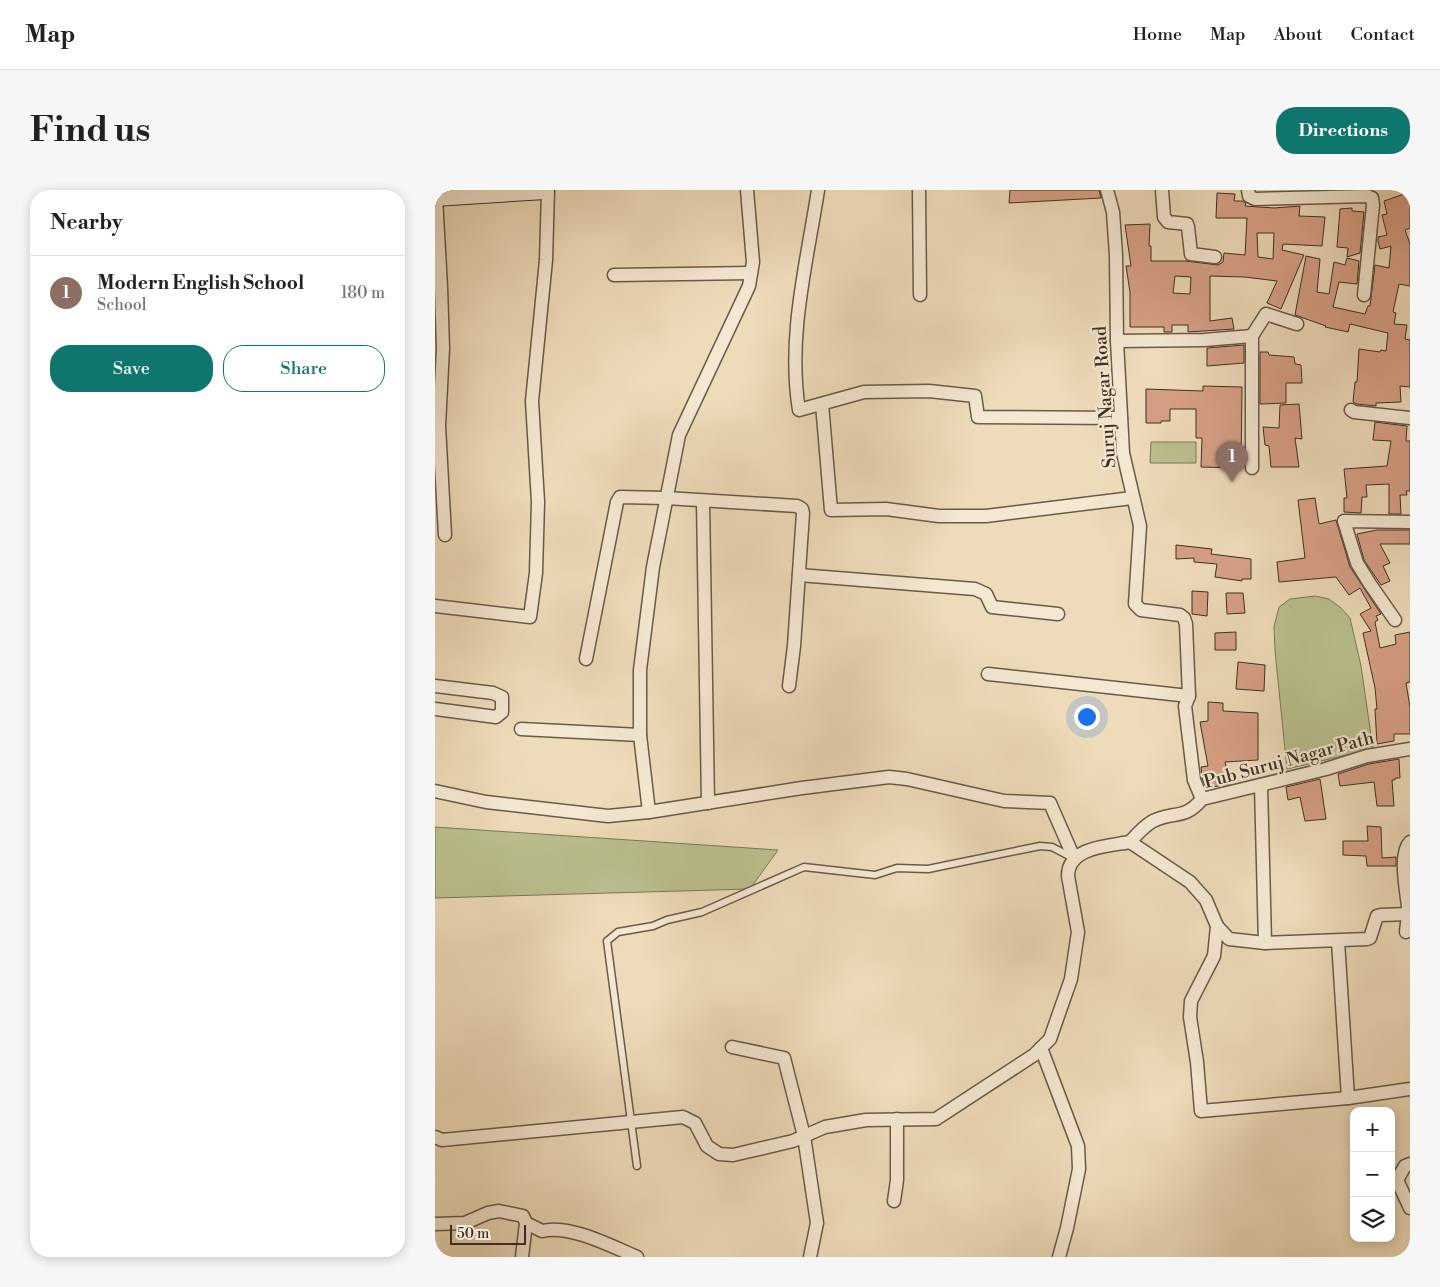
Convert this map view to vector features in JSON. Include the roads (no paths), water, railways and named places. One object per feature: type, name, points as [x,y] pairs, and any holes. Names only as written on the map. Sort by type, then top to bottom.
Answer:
[{"type":"main road","points":[[436,197],[455,193],[546,190]]},
{"type":"street","points":[[435,606],[530,618],[535,573],[538,502],[532,401],[546,260],[546,190]]},
{"type":"street","points":[[649,812],[640,735],[640,670],[653,566],[679,435],[749,286],[753,262],[747,190]]},
{"type":"street","points":[[819,190],[796,326],[797,397],[799,410],[864,392],[929,391],[961,396],[975,396],[978,417],[1121,418]]},
{"type":"street","points":[[919,190],[920,295]]},
{"type":"street","name":"Suruj Nagar Road","points":[[1107,190],[1113,212],[1116,255],[1117,341],[1123,453],[1140,526],[1135,604],[1141,610],[1180,615],[1184,618],[1186,624],[1189,696],[1185,706],[1195,780],[1202,799]]},
{"type":"street","points":[[1162,190],[1164,216],[1168,222],[1187,224],[1189,227],[1191,254],[1215,257]]},
{"type":"street","points":[[1249,190],[1249,196],[1255,199],[1368,196],[1372,198],[1373,205],[1364,296]]},
{"type":"street","points":[[436,197],[443,348],[439,426],[445,535]]},
{"type":"street","points":[[614,275],[751,273]]},
{"type":"street","points":[[1252,468],[1252,336],[1267,314],[1297,324]]},
{"type":"street","points":[[1117,341],[1204,340],[1252,336]]},
{"type":"street","points":[[822,404],[831,510],[886,509],[939,516],[986,516],[1133,498]]},
{"type":"street","points":[[1351,410],[1354,412],[1410,418]]},
{"type":"street","points":[[586,659],[617,502],[620,497],[797,506],[801,508],[803,513],[794,646],[789,686]]},
{"type":"street","points":[[703,502],[708,803]]},
{"type":"street","points":[[1395,620],[1357,563],[1344,521],[1410,522]]},
{"type":"street","points":[[799,575],[975,588],[986,594],[992,607],[1058,614]]},
{"type":"street","points":[[988,674],[1189,696]]},
{"type":"street","points":[[435,686],[493,692],[502,697],[502,712],[496,716],[435,709]]},
{"type":"street","points":[[521,729],[640,735]]},
{"type":"street","name":"Pub Suruj Nagar Path","points":[[1130,842],[1153,821],[1186,813],[1202,799],[1327,769],[1367,756],[1410,749]]},
{"type":"street","points":[[435,791],[486,802],[609,816],[649,812],[802,788],[889,777],[907,779],[1004,802],[1050,803],[1074,858]]},
{"type":"street","points":[[1261,785],[1265,943]]},
{"type":"street","points":[[435,1137],[442,1140],[683,1117],[695,1123],[707,1146],[719,1154],[733,1155],[793,1141],[825,1127],[866,1120],[936,1119],[1034,1055],[1050,1039],[1071,979],[1078,932],[1068,867],[1074,858],[1089,850],[1130,842],[1190,882],[1206,900],[1217,926],[1229,939],[1265,943],[1370,938],[1377,916],[1408,914]]},
{"type":"street","points":[[1405,932],[1408,914],[1404,869],[1406,847],[1410,842]]},
{"type":"street","points":[[1217,926],[1214,956],[1191,1001],[1190,1017],[1197,1062],[1201,1110],[1348,1098],[1410,1089]]},
{"type":"street","points":[[1338,941],[1348,1098]]},
{"type":"street","points":[[732,1047],[784,1058],[805,1136],[817,1223],[810,1257]]},
{"type":"street","points":[[1041,1048],[1078,1146],[1079,1169],[1059,1257]]},
{"type":"street","points":[[894,1201],[897,1180],[897,1119]]},
{"type":"street","points":[[1410,1164],[1405,1166],[1397,1180],[1410,1208]]},
{"type":"street","points":[[435,1224],[465,1222],[499,1211],[523,1216],[526,1223],[521,1257]]},
{"type":"street","points":[[526,1223],[542,1232],[551,1229],[593,1237],[637,1257]]},
{"type":"lane","points":[[637,1166],[607,941],[618,932],[653,926],[667,920],[702,912],[804,867],[875,875],[897,868],[928,869],[1040,846],[1052,847],[1074,858]]},
{"type":"place","name":"Modern English School","points":[[1232,482]]}]
